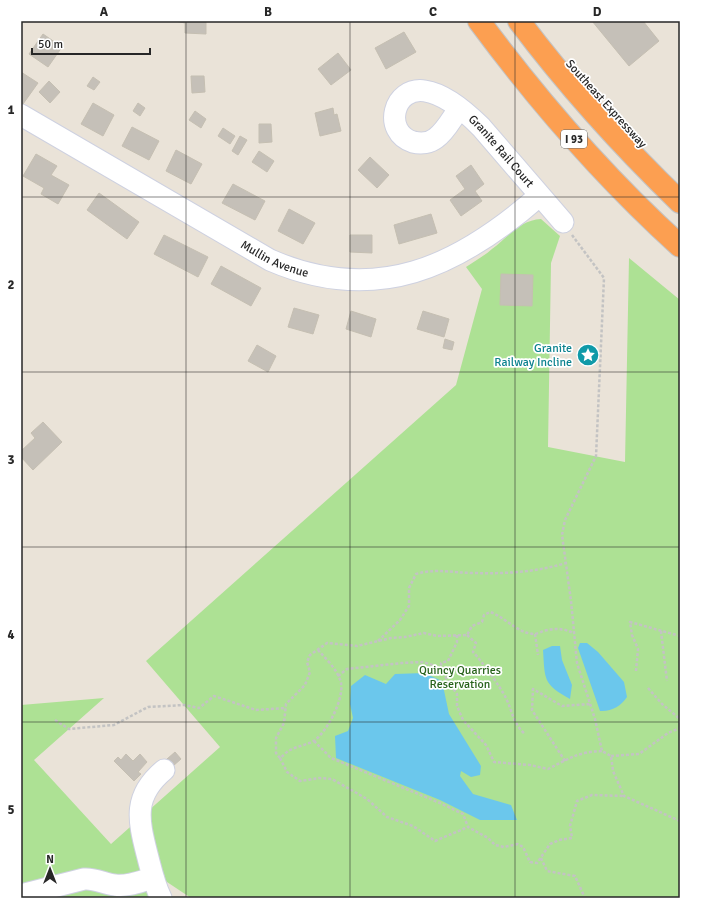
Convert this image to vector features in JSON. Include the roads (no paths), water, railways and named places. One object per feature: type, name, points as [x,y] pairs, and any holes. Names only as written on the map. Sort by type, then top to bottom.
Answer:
[{"type":"highway","name":"I 93","points":[[479,21],[532,90],[578,144],[634,202],[680,246]]},
{"type":"highway","name":"I 93","points":[[495,21],[551,93],[588,135],[680,228]]},
{"type":"highway","name":"I 93","points":[[519,21],[591,110],[680,202]]},
{"type":"highway","name":"Southeast Expressway","points":[[535,21],[605,106],[680,184]]},
{"type":"street","name":"Granite Rail Court","points":[[459,109],[442,132],[434,140],[419,143],[407,139],[400,133],[394,122],[394,114],[398,103],[405,95],[412,91],[421,90],[430,92],[459,109],[481,128],[563,222]]},
{"type":"street","name":"Mullin Avenue","points":[[21,115],[257,253],[282,265],[322,276],[350,279],[372,279],[402,275],[431,267],[451,259],[477,245],[515,217],[539,196]]},
{"type":"street","points":[[161,898],[153,878],[140,825],[140,809],[147,787],[164,770]]},
{"type":"street","points":[[21,895],[84,879],[91,879],[122,886],[153,878]]},
{"type":"water","points":[[580,643],[587,643],[598,652],[624,682],[627,697],[615,708],[600,711],[578,648]]},
{"type":"water","points":[[552,646],[560,646],[562,660],[572,685],[570,699],[550,685],[545,675],[543,650]]},
{"type":"water","points":[[424,673],[442,681],[449,714],[481,766],[480,775],[471,777],[461,771],[460,776],[473,794],[511,805],[517,820],[480,820],[440,800],[336,758],[335,736],[348,731],[353,718],[350,704],[351,686],[365,675],[386,684],[395,674]]},
{"type":"place","name":"Granite Railway Incline","points":[[588,355]]},
{"type":"park label","name":"Quincy Quarries Reservation","points":[[460,677]]}]
